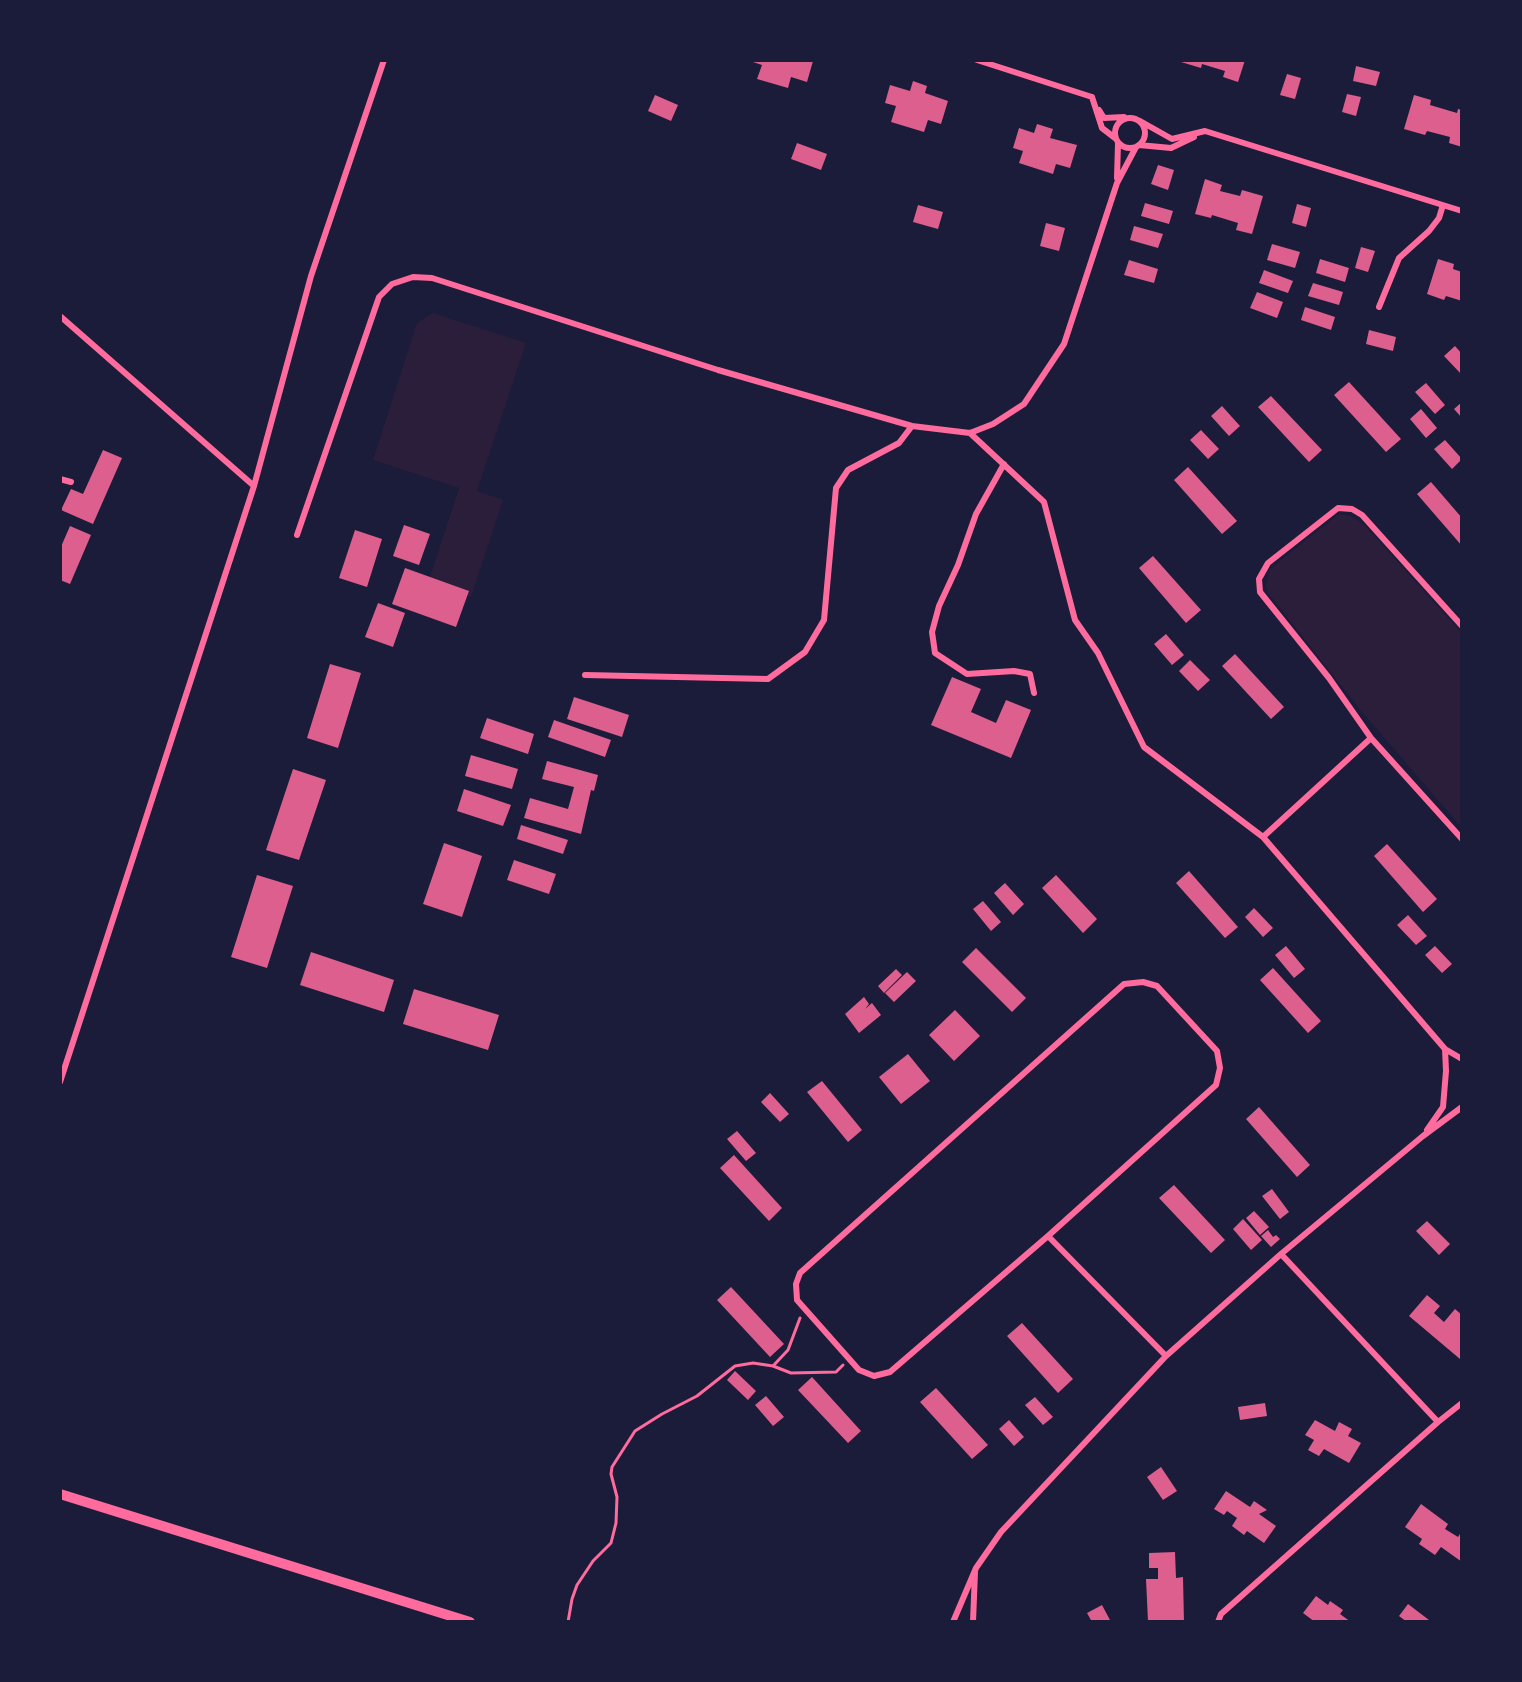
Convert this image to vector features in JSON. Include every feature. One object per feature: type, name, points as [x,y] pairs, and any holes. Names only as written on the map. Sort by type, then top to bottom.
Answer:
[{"type":"street","points":[[60,1082],[254,486],[311,276],[384,60]]},
{"type":"street","points":[[977,60],[1092,97],[1104,117],[1128,117],[1140,121],[1172,140],[1205,131],[1462,211]]},
{"type":"street","points":[[1092,97],[1102,128],[1126,148],[1138,146],[1171,148],[1205,131]]},
{"type":"street","points":[[1117,183],[1116,124],[1128,117]]},
{"type":"street","points":[[297,535],[379,297],[392,284],[413,277],[432,278],[718,370],[912,426],[970,433],[993,424],[1024,404],[1064,344],[1117,183],[1138,146],[1144,140],[1144,126],[1140,121]]},
{"type":"street","points":[[1379,307],[1399,258],[1430,231],[1439,218],[1443,205]]},
{"type":"street","points":[[60,316],[254,486]]},
{"type":"street","points":[[585,675],[768,679],[805,652],[825,620],[836,488],[848,470],[899,443],[912,426]]},
{"type":"street","points":[[970,433],[1044,502],[1076,620],[1098,653],[1144,747],[1263,837],[1445,1049],[1462,1059]]},
{"type":"street","points":[[1004,464],[976,514],[958,565],[939,606],[932,632],[935,653],[967,674],[1014,671],[1030,674],[1034,693]]},
{"type":"street","points":[[60,479],[71,482]]},
{"type":"street","points":[[1462,626],[1362,515],[1352,509],[1338,508],[1268,563],[1259,579],[1260,592],[1329,678],[1371,738],[1462,839]]},
{"type":"street","points":[[1263,837],[1371,738]]},
{"type":"street","points":[[1143,982],[1157,987],[1217,1051],[1220,1068],[1216,1085],[1048,1236],[890,1372],[873,1376],[859,1370],[805,1309],[798,1300],[796,1284],[800,1273],[1124,984],[1143,982]]},
{"type":"street","points":[[1423,1136],[1443,1107],[1445,1049]]},
{"type":"street","points":[[953,1622],[976,1568],[1000,1532],[1166,1356],[1281,1254],[1423,1136],[1462,1107]]},
{"type":"street","points":[[1048,1236],[1166,1356]]},
{"type":"street","points":[[1281,1254],[1438,1422]]},
{"type":"street","points":[[1218,1622],[1221,1614],[1462,1403]]},
{"type":"street","points":[[60,1494],[470,1622]]},
{"type":"street","points":[[973,1622],[976,1568]]},
{"type":"path","points":[[773,1366],[788,1350],[805,1309]]},
{"type":"path","points":[[568,1622],[577,1585],[593,1561],[611,1543],[616,1523],[616,1497],[611,1474],[612,1467],[635,1431],[698,1396],[735,1366],[753,1363],[773,1366],[791,1373],[836,1372],[850,1360]]},
{"type":"shaded area","points":[[433,313],[526,343],[477,491],[503,500],[471,597],[428,583],[459,488],[373,460],[417,323]]},
{"type":"shaded area","points":[[1339,514],[1351,516],[1365,526],[1462,633],[1462,828],[1358,707],[1268,593],[1266,585],[1270,569]]},
{"type":"building","points":[[754,60],[813,61],[807,82],[791,77],[788,88],[757,79],[762,65],[753,62]]},
{"type":"building","points":[[1182,60],[1245,60],[1238,82],[1223,77],[1225,71],[1202,64],[1201,68],[1181,62]]},
{"type":"building","points":[[1356,66],[1380,72],[1376,86],[1353,81]]},
{"type":"building","points":[[1287,74],[1301,78],[1295,99],[1280,95]]},
{"type":"building","points":[[913,81],[927,86],[925,93],[948,101],[941,124],[928,120],[924,132],[891,122],[896,106],[885,103],[890,85],[910,91]]},
{"type":"building","points":[[1347,94],[1361,97],[1356,116],[1342,112]]},
{"type":"building","points":[[655,95],[678,105],[671,121],[648,111]]},
{"type":"building","points":[[1414,95],[1431,100],[1430,105],[1457,113],[1458,109],[1462,110],[1462,147],[1449,143],[1450,137],[1427,131],[1425,135],[1404,129]]},
{"type":"building","points":[[1037,124],[1053,129],[1050,138],[1077,145],[1070,168],[1056,164],[1053,174],[1019,163],[1023,151],[1013,148],[1019,128],[1034,133]]},
{"type":"building","points":[[797,143],[827,154],[821,170],[791,159]]},
{"type":"building","points":[[1158,165],[1174,170],[1168,190],[1151,184]]},
{"type":"building","points":[[1205,179],[1222,185],[1220,191],[1240,196],[1242,190],[1263,196],[1252,234],[1236,230],[1238,223],[1212,215],[1211,218],[1195,214]]},
{"type":"building","points":[[1145,203],[1173,211],[1169,224],[1141,216]]},
{"type":"building","points":[[1297,204],[1311,208],[1306,227],[1292,223]]},
{"type":"building","points":[[918,205],[943,212],[938,229],[913,222]]},
{"type":"building","points":[[1046,223],[1065,228],[1059,251],[1040,246]]},
{"type":"building","points":[[1134,226],[1163,234],[1158,248],[1130,240]]},
{"type":"building","points":[[1272,244],[1300,252],[1295,268],[1267,260]]},
{"type":"building","points":[[1361,247],[1375,251],[1368,272],[1355,268]]},
{"type":"building","points":[[1320,259],[1349,268],[1345,282],[1316,273]]},
{"type":"building","points":[[1438,259],[1454,264],[1453,269],[1462,272],[1462,301],[1446,296],[1444,300],[1427,294]]},
{"type":"building","points":[[1129,260],[1158,269],[1154,283],[1124,275]]},
{"type":"building","points":[[1264,270],[1293,281],[1288,293],[1259,283]]},
{"type":"building","points":[[1313,283],[1343,292],[1339,305],[1308,296]]},
{"type":"building","points":[[1257,292],[1283,302],[1277,318],[1250,308]]},
{"type":"building","points":[[1305,307],[1335,317],[1331,330],[1301,320]]},
{"type":"building","points":[[1369,330],[1396,337],[1393,351],[1366,344]]},
{"type":"building","points":[[1455,346],[1462,354],[1462,375],[1444,356]]},
{"type":"building","points":[[1349,382],[1401,439],[1386,452],[1334,395]]},
{"type":"building","points":[[1426,383],[1445,405],[1435,414],[1415,392]]},
{"type":"building","points":[[1271,396],[1322,450],[1309,462],[1258,407]]},
{"type":"building","points":[[1462,402],[1462,418],[1454,409]]},
{"type":"building","points":[[1222,406],[1240,426],[1229,436],[1211,416]]},
{"type":"building","points":[[1421,409],[1437,428],[1426,438],[1410,419]]},
{"type":"building","points":[[1201,430],[1219,449],[1208,459],[1190,440]]},
{"type":"building","points":[[1445,440],[1462,459],[1452,469],[1434,449]]},
{"type":"building","points":[[103,450],[122,458],[93,524],[61,510],[71,489],[83,494]]},
{"type":"building","points":[[1188,467],[1237,521],[1222,534],[1174,480]]},
{"type":"building","points":[[1431,482],[1462,518],[1462,546],[1417,494]]},
{"type":"building","points":[[404,525],[430,534],[419,565],[393,556]]},
{"type":"building","points":[[70,526],[91,535],[70,584],[60,580],[60,549]]},
{"type":"building","points":[[355,530],[382,539],[367,587],[339,578]]},
{"type":"building","points":[[1153,556],[1201,610],[1186,623],[1139,568]]},
{"type":"building","points":[[405,568],[469,591],[456,627],[392,604]]},
{"type":"building","points":[[378,603],[405,613],[393,647],[365,637]]},
{"type":"building","points":[[1166,634],[1184,655],[1172,665],[1154,644]]},
{"type":"building","points":[[1235,654],[1284,707],[1271,719],[1222,666]]},
{"type":"building","points":[[1190,660],[1210,680],[1198,691],[1179,671]]},
{"type":"building","points":[[330,664],[361,673],[338,748],[307,738]]},
{"type":"building","points":[[952,677],[981,689],[971,712],[996,723],[1006,700],[1031,710],[1011,758],[931,725]]},
{"type":"building","points":[[574,697],[629,715],[622,737],[567,719]]},
{"type":"building","points":[[487,718],[534,734],[528,754],[480,738]]},
{"type":"building","points":[[554,720],[611,740],[605,757],[548,737]]},
{"type":"building","points":[[471,755],[518,769],[512,789],[465,776]]},
{"type":"building","points":[[547,761],[598,775],[594,791],[591,790],[581,834],[524,818],[530,798],[568,809],[574,787],[542,779]]},
{"type":"building","points":[[293,769],[326,780],[299,860],[266,850]]},
{"type":"building","points":[[464,789],[511,805],[503,826],[457,811]]},
{"type":"building","points":[[521,825],[568,840],[563,854],[517,839]]},
{"type":"building","points":[[444,843],[482,856],[462,917],[423,904]]},
{"type":"building","points":[[1387,844],[1437,899],[1423,912],[1374,856]]},
{"type":"building","points":[[514,860],[556,874],[549,894],[507,880]]},
{"type":"building","points":[[1189,871],[1238,927],[1225,938],[1176,883]]},
{"type":"building","points":[[257,875],[293,886],[267,968],[231,957]]},
{"type":"building","points":[[1056,875],[1097,919],[1083,933],[1042,888]]},
{"type":"building","points":[[1005,883],[1024,904],[1013,915],[994,893]]},
{"type":"building","points":[[983,901],[1001,922],[991,931],[973,909]]},
{"type":"building","points":[[1254,908],[1273,928],[1263,937],[1245,917]]},
{"type":"building","points":[[1408,915],[1427,936],[1416,945],[1397,925]]},
{"type":"building","points":[[1286,946],[1305,969],[1294,978],[1275,955]]},
{"type":"building","points":[[1435,946],[1452,964],[1442,973],[1425,955]]},
{"type":"building","points":[[976,948],[1026,998],[1012,1012],[962,962]]},
{"type":"building","points":[[311,952],[394,980],[384,1012],[300,985]]},
{"type":"building","points":[[1273,968],[1321,1021],[1308,1033],[1260,980]]},
{"type":"building","points":[[896,969],[902,975],[884,993],[878,986]]},
{"type":"building","points":[[907,972],[916,981],[894,1002],[885,993]]},
{"type":"building","points":[[414,989],[499,1015],[488,1050],[403,1024]]},
{"type":"building","points":[[864,997],[869,1004],[865,1009],[872,1003],[881,1015],[859,1033],[845,1014]]},
{"type":"building","points":[[955,1010],[980,1036],[954,1061],[929,1035]]},
{"type":"building","points":[[908,1054],[930,1081],[901,1104],[879,1077]]},
{"type":"building","points":[[822,1081],[862,1130],[848,1142],[807,1092]]},
{"type":"building","points":[[770,1093],[789,1114],[780,1122],[761,1102]]},
{"type":"building","points":[[1259,1107],[1310,1165],[1297,1177],[1246,1119]]},
{"type":"building","points":[[737,1131],[756,1153],[746,1161],[727,1139]]},
{"type":"building","points":[[734,1155],[782,1208],[769,1221],[720,1168]]},
{"type":"building","points":[[1174,1185],[1225,1240],[1211,1253],[1159,1198]]},
{"type":"building","points":[[1272,1189],[1289,1212],[1280,1219],[1262,1196]]},
{"type":"building","points":[[1254,1211],[1269,1227],[1260,1235],[1246,1218]]},
{"type":"building","points":[[1243,1219],[1262,1240],[1251,1250],[1233,1229]]},
{"type":"building","points":[[1427,1221],[1450,1244],[1439,1255],[1416,1231]]},
{"type":"building","points":[[1268,1230],[1273,1237],[1276,1235],[1280,1239],[1271,1247],[1261,1236]]},
{"type":"building","points":[[731,1287],[784,1344],[770,1357],[717,1300]]},
{"type":"building","points":[[1427,1295],[1440,1306],[1434,1313],[1444,1322],[1455,1309],[1462,1315],[1462,1356],[1460,1359],[1409,1316]]},
{"type":"building","points":[[1022,1323],[1073,1379],[1058,1393],[1007,1336]]},
{"type":"building","points":[[735,1371],[756,1391],[748,1400],[727,1380]]},
{"type":"building","points":[[812,1377],[861,1431],[848,1443],[798,1390]]},
{"type":"building","points":[[936,1388],[988,1445],[972,1459],[920,1402]]},
{"type":"building","points":[[766,1396],[784,1417],[773,1426],[755,1405]]},
{"type":"building","points":[[1035,1397],[1053,1417],[1043,1425],[1025,1405]]},
{"type":"building","points":[[1265,1403],[1267,1416],[1240,1420],[1238,1407]]},
{"type":"building","points":[[1009,1420],[1024,1437],[1014,1446],[999,1429]]},
{"type":"building","points":[[1315,1420],[1335,1431],[1339,1422],[1352,1429],[1348,1436],[1361,1443],[1349,1463],[1324,1449],[1319,1456],[1308,1450],[1314,1440],[1305,1435]]},
{"type":"building","points":[[1161,1467],[1177,1491],[1163,1500],[1147,1477]]},
{"type":"building","points":[[1226,1491],[1250,1507],[1254,1501],[1267,1510],[1259,1514],[1276,1526],[1264,1543],[1247,1531],[1244,1535],[1232,1526],[1237,1518],[1227,1511],[1224,1515],[1214,1509]]},
{"type":"building","points":[[1421,1504],[1448,1524],[1445,1529],[1458,1537],[1462,1531],[1462,1562],[1441,1547],[1435,1555],[1419,1544],[1422,1539],[1405,1527]]},
{"type":"building","points":[[1175,1552],[1176,1578],[1183,1577],[1184,1622],[1148,1622],[1146,1579],[1158,1579],[1158,1568],[1149,1568],[1149,1553]]},
{"type":"building","points":[[1316,1596],[1328,1605],[1330,1601],[1343,1610],[1340,1614],[1351,1622],[1315,1622],[1303,1613]]},
{"type":"building","points":[[1408,1604],[1429,1620],[1428,1622],[1407,1622],[1399,1616]]},
{"type":"building","points":[[1102,1605],[1111,1622],[1092,1622],[1087,1613]]}]
